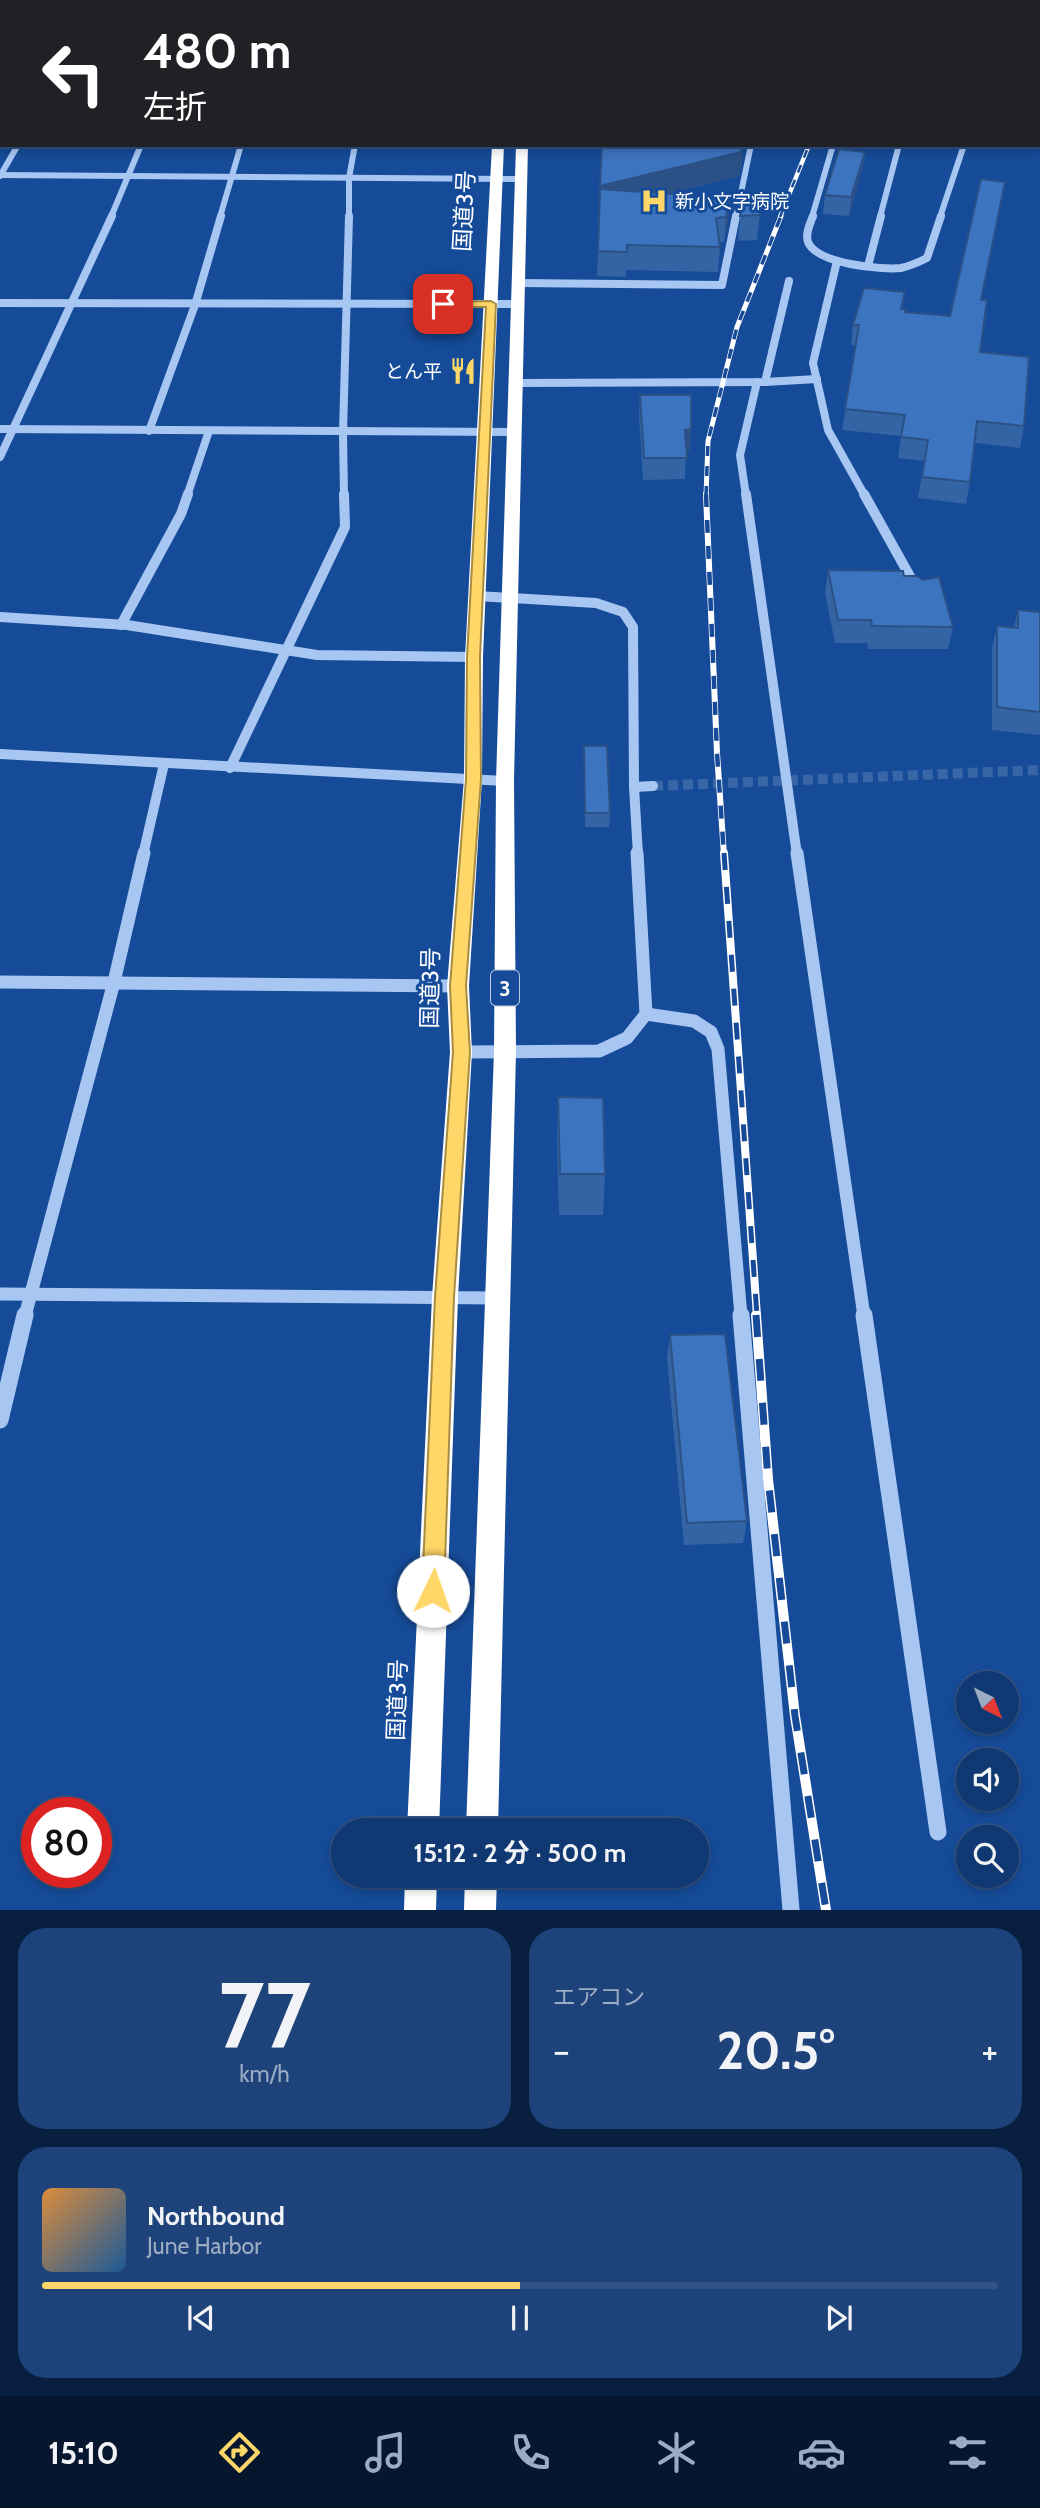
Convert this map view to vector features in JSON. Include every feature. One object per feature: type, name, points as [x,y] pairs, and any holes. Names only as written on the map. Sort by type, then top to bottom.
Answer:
[{"type":"highway","name":"国道3号","points":[[423,1818],[445,1297],[461,1052],[458,986],[473,779],[474,657],[498,147]]},
{"type":"highway","name":"3","points":[[482,1818],[505,1051],[506,781],[522,147]]},
{"type":"highway","points":[[419,1909],[420,1888]]},
{"type":"highway","points":[[480,1909],[481,1888]]},
{"type":"street","points":[[0,175],[17,147]]},
{"type":"street","points":[[0,457],[130,177],[140,147]]},
{"type":"street","points":[[149,430],[195,305],[240,147]]},
{"type":"street","points":[[230,768],[345,527],[343,433],[349,178],[355,147]]},
{"type":"street","points":[[0,303],[491,304],[518,294],[722,285],[751,147]]},
{"type":"street","points":[[832,147],[807,236],[810,248],[837,261],[904,268],[927,258],[963,147]]},
{"type":"street","points":[[868,266],[898,147]]},
{"type":"street","points":[[0,175],[521,179]]},
{"type":"street","points":[[837,261],[813,363],[828,430],[920,595]]},
{"type":"street","points":[[789,281],[740,455],[938,1832]]},
{"type":"street","points":[[517,383],[762,382],[817,379]]},
{"type":"street","points":[[0,429],[516,432]]},
{"type":"street","points":[[121,625],[180,514],[209,431]]},
{"type":"street","points":[[461,1052],[599,1051],[619,1045],[632,1037],[646,1014],[634,788],[633,627],[623,612],[596,603],[477,596]]},
{"type":"street","points":[[0,617],[121,625],[285,652],[474,657]]},
{"type":"street","points":[[0,754],[506,781]]},
{"type":"street","points":[[0,1420],[30,1295],[114,982],[164,764]]},
{"type":"street","points":[[634,788],[653,786]]},
{"type":"street","points":[[0,982],[458,986]]},
{"type":"street","points":[[646,1014],[694,1020],[712,1032],[718,1049],[791,1909]]},
{"type":"street","points":[[0,1294],[498,1298]]},
{"type":"building","points":[[602,147],[742,147],[741,152],[600,186]]},
{"type":"building","points":[[839,149],[865,152],[851,197],[825,195]]},
{"type":"building","points":[[981,179],[1005,182],[981,300],[987,300],[980,352],[1029,357],[1024,426],[977,421],[970,482],[922,477],[928,440],[901,437],[905,415],[845,409],[859,325],[853,325],[864,288],[905,292],[901,309],[905,309],[905,312],[950,316]]},
{"type":"building","points":[[600,189],[730,198],[726,217],[716,218],[720,247],[627,245],[627,252],[598,251]]},
{"type":"building","points":[[743,199],[760,200],[760,215],[740,216]]},
{"type":"building","points":[[640,395],[691,395],[691,429],[685,430],[687,458],[644,458]]},
{"type":"building","points":[[828,570],[903,571],[904,576],[917,576],[923,580],[939,577],[953,627],[872,626],[871,620],[838,620]]},
{"type":"building","points":[[1018,610],[1040,612],[1040,712],[997,707],[997,626],[1018,628]]},
{"type":"building","points":[[584,746],[607,746],[610,813],[585,813]]},
{"type":"building","points":[[558,1097],[603,1098],[605,1174],[560,1174]]},
{"type":"building","points":[[725,1334],[747,1521],[687,1523],[670,1335]]},
{"type":"tunnel","points":[[653,786],[1040,770]]},
{"type":"railway","points":[[780,217],[808,147]]},
{"type":"railway","points":[[706,495],[708,441],[737,327],[781,216]]},
{"type":"railway","points":[[706,495],[724,855]]},
{"type":"railway","points":[[724,853],[757,1316]]},
{"type":"railway","points":[[756,1315],[768,1479],[795,1716],[826,1910]]},
{"type":"place","name":"新小文字病院","points":[[654,201]]},
{"type":"place","name":"とん平","points":[[463,371]]},
{"type":"route","points":[[433,1591],[445,1297],[461,1052],[458,986],[473,779],[474,657],[491,304],[443,304]]}]
